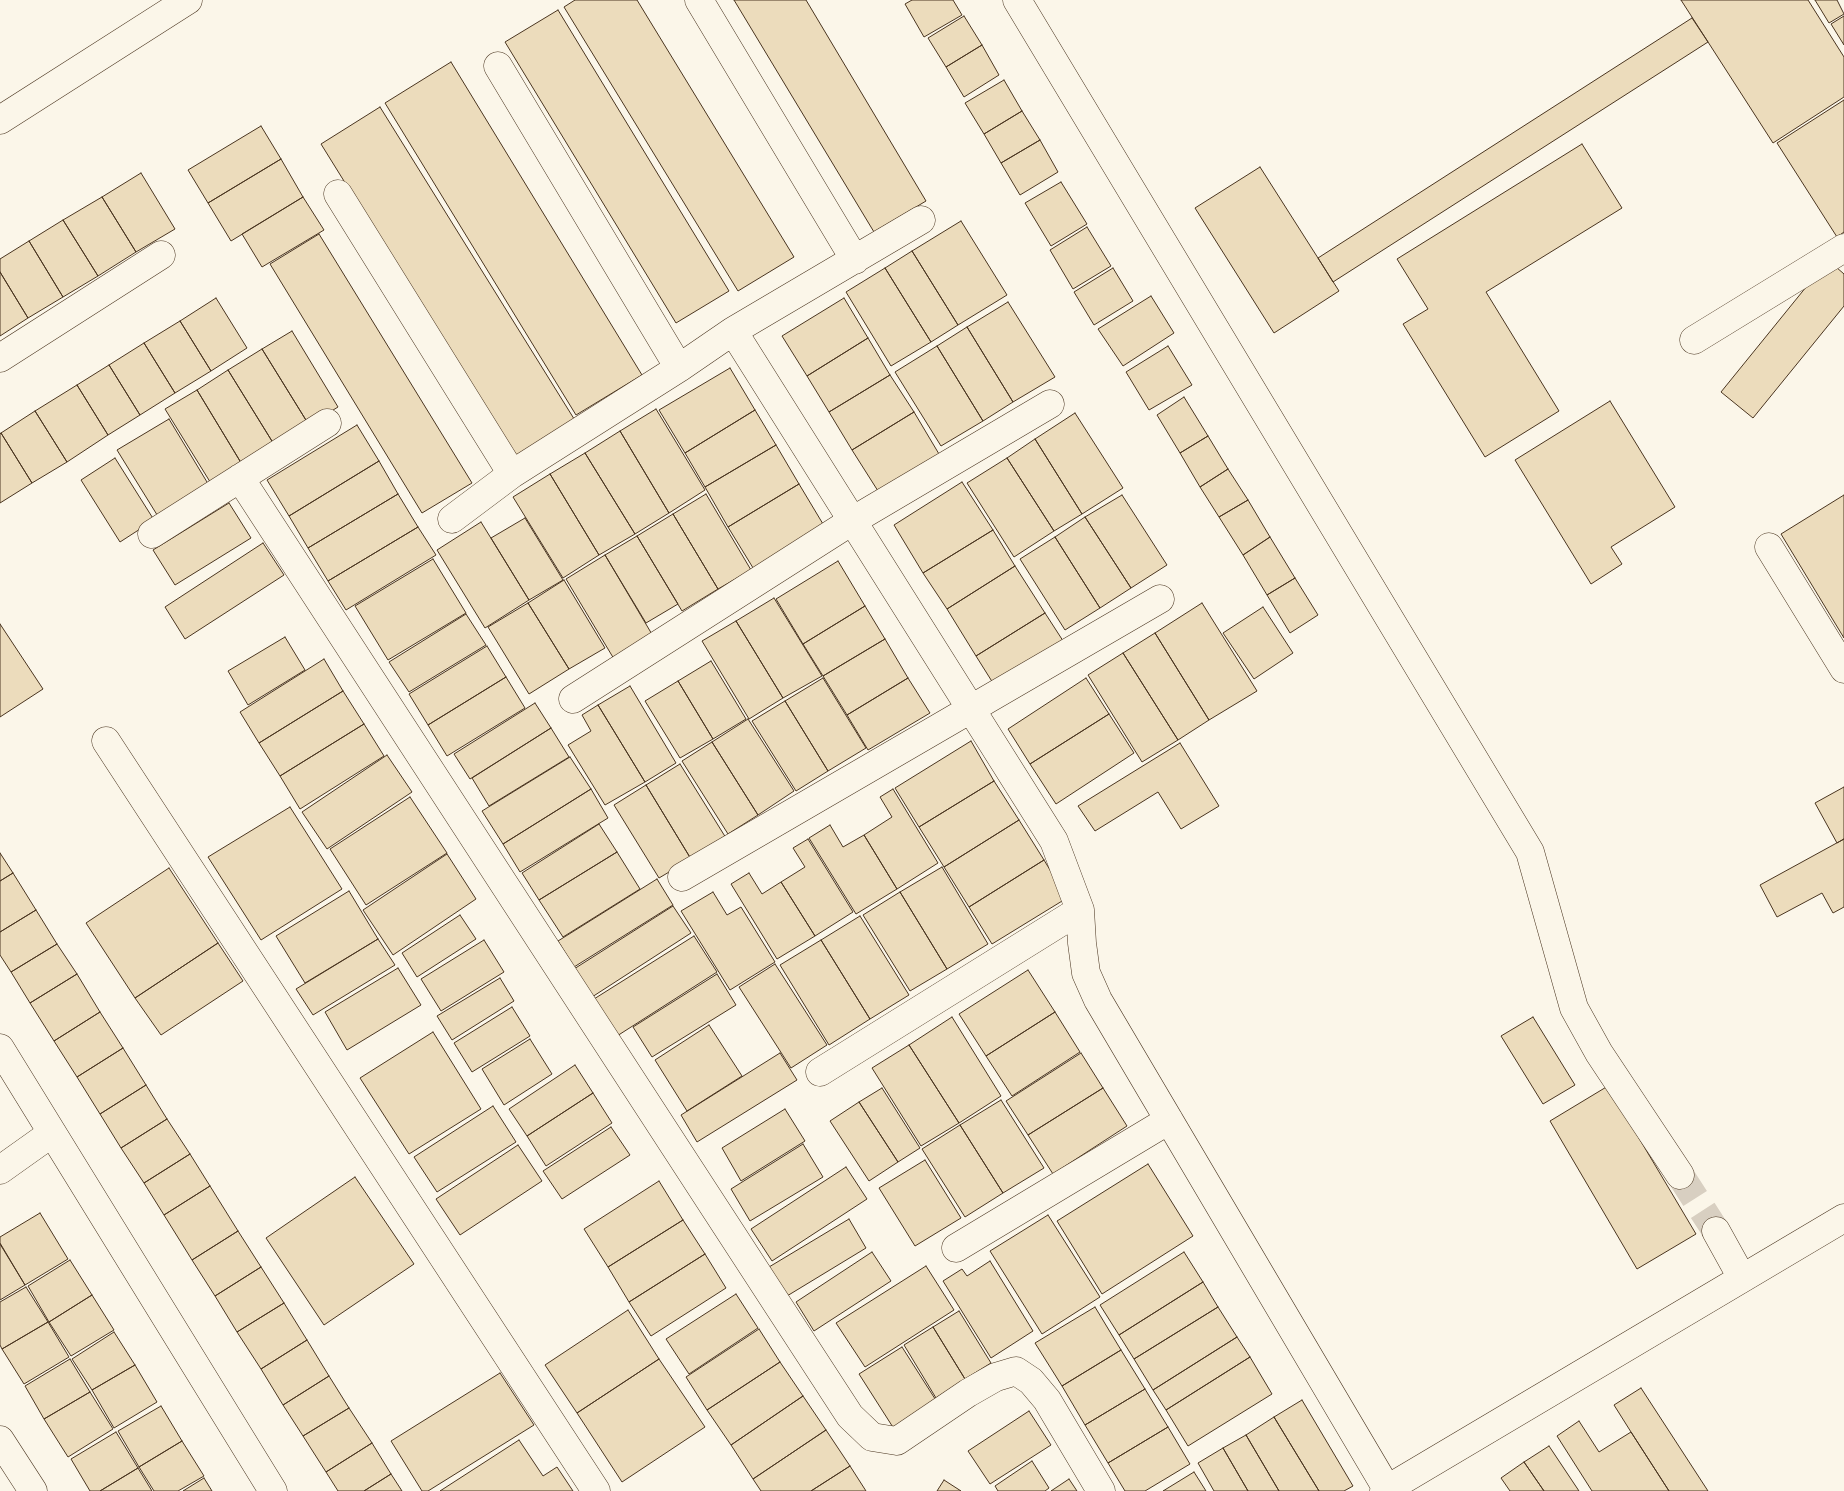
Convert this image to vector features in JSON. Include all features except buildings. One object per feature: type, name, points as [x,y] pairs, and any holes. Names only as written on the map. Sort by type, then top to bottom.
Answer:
[{"type":"street","points":[[0,120],[188,0]]},
{"type":"street","points":[[699,0],[855,260]]},
{"type":"street","points":[[1016,0],[1530,852],[1574,1008],[1599,1053],[1680,1175]]},
{"type":"street","points":[[498,66],[679,368]]},
{"type":"street","points":[[338,194],[512,474]]},
{"type":"street","points":[[452,519],[512,474],[679,368],[733,331],[921,220]]},
{"type":"street","points":[[1694,340],[1844,248]]},
{"type":"street","points":[[0,358],[161,255]]},
{"type":"street","points":[[733,331],[1054,841],[1080,910],[1086,973],[1098,1000],[1386,1490],[1844,1218]]},
{"type":"street","points":[[573,699],[852,522],[1050,404]]},
{"type":"street","points":[[152,534],[327,423]]},
{"type":"street","points":[[240,478],[850,1416],[872,1437],[897,1441],[968,1393],[996,1377],[1016,1370],[1031,1381],[1047,1400],[1101,1491]]},
{"type":"street","points":[[1769,547],[1844,669]]},
{"type":"street","points":[[682,877],[1160,599]]},
{"type":"street","points":[[106,741],[596,1491]]},
{"type":"street","points":[[820,1072],[1080,910]]},
{"type":"street","points":[[0,1048],[273,1491]]},
{"type":"street","points":[[956,1248],[1169,1120]]},
{"type":"street","points":[[0,1170],[52,1133]]},
{"type":"street","points":[[1716,1231],[1742,1278]]},
{"type":"street","points":[[0,1440],[33,1491]]},
{"type":"tunnel","points":[[1680,1175],[1716,1231]]}]
